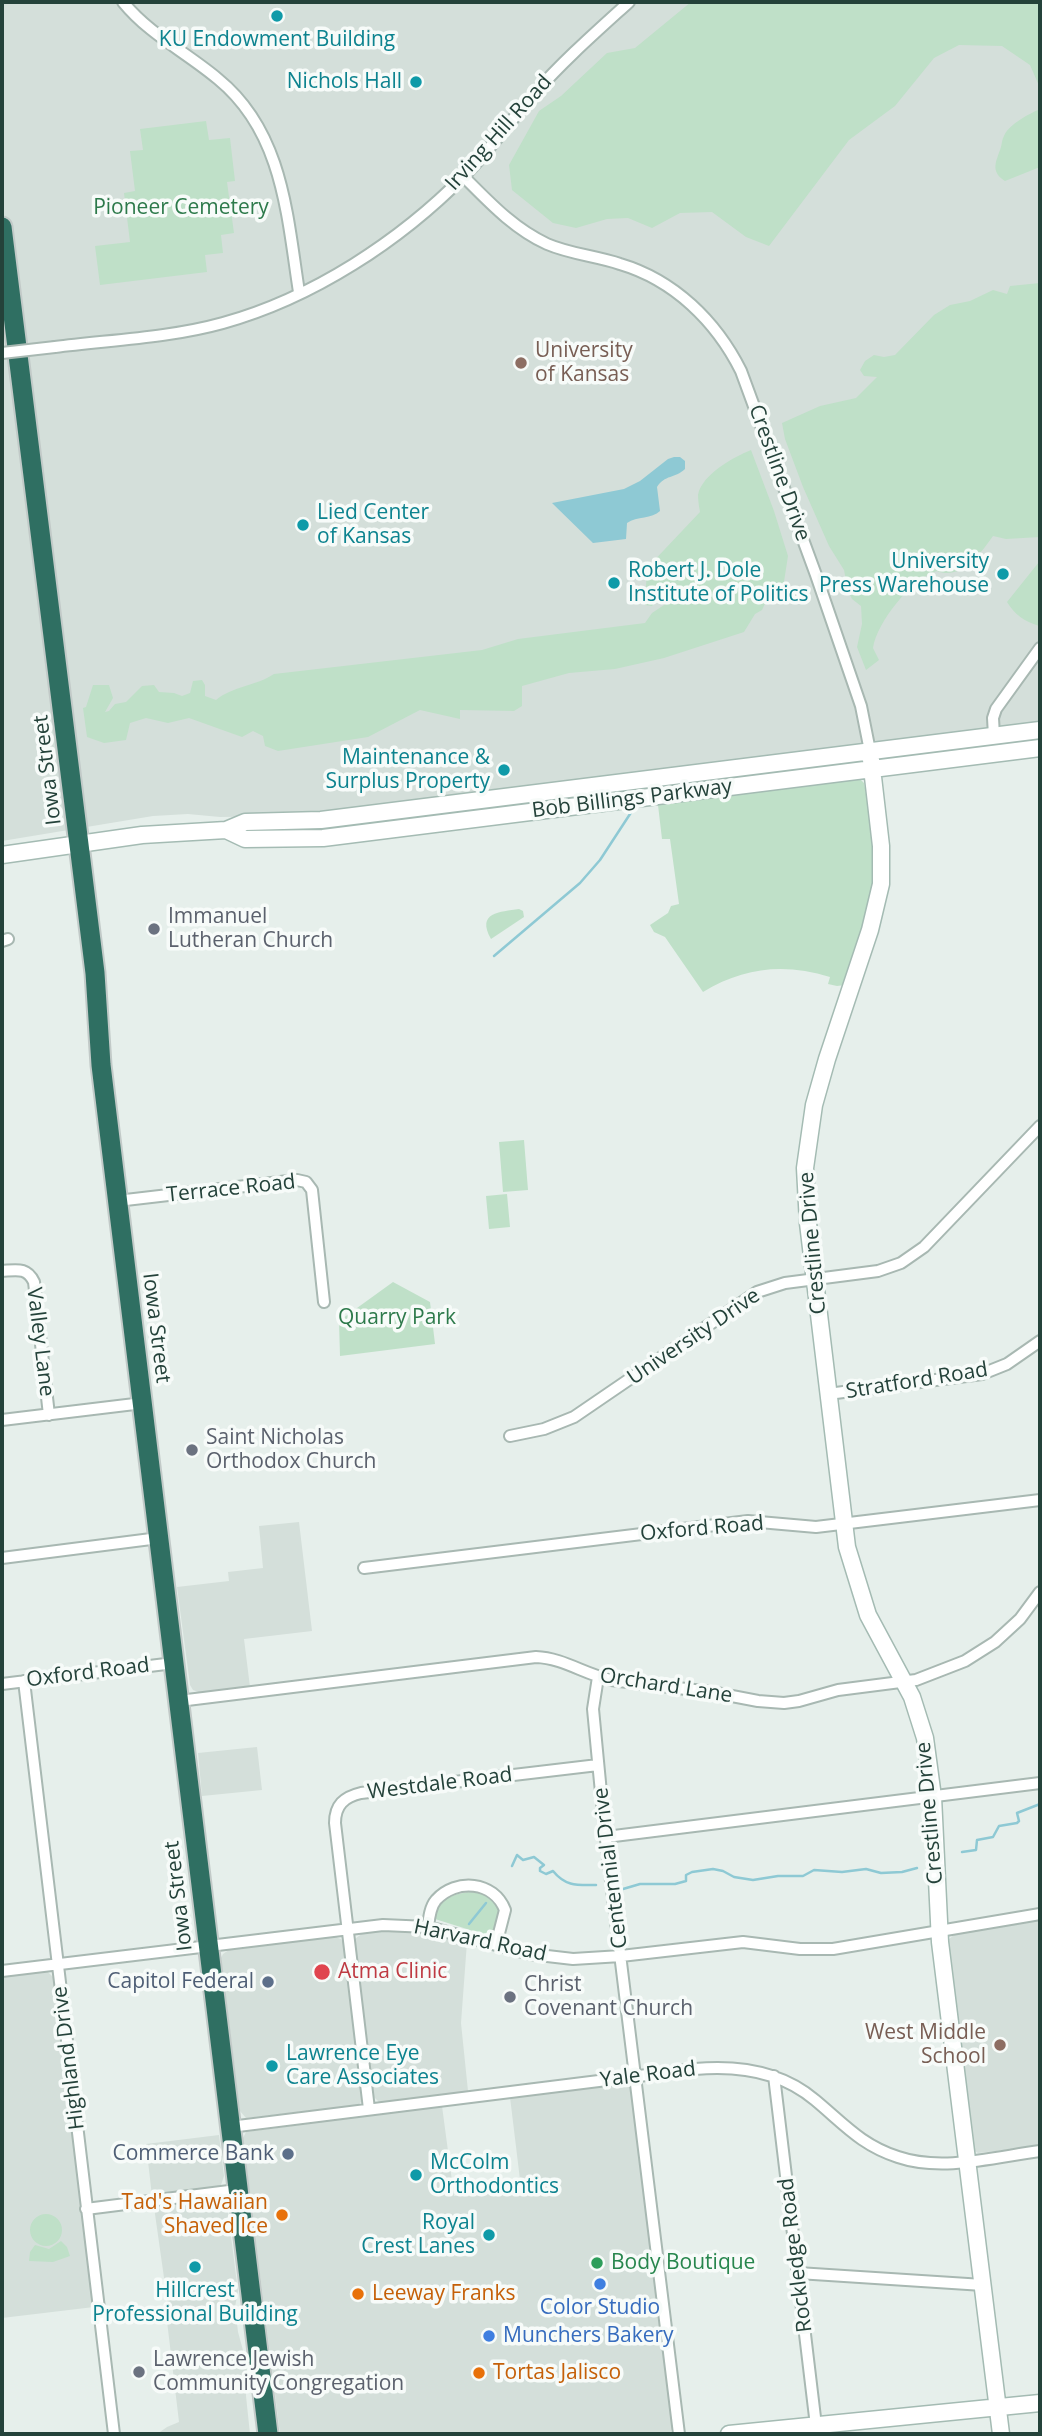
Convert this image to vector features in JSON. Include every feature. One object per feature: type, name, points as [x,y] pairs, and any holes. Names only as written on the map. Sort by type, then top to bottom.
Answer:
[{"type":"highway","name":"Iowa Street","points":[[2,227],[95,973],[101,1065],[117,1201],[268,2434]]},
{"type":"street","points":[[123,2],[160,38],[219,79],[234,93],[256,122],[269,145],[280,177],[299,292]]},
{"type":"street","name":"Irving Hill Road","points":[[2,353],[212,326],[245,316],[338,272],[383,243],[464,177],[555,71],[629,2]]},
{"type":"street","name":"Crestline Drive","points":[[464,177],[503,215],[532,236],[565,251],[632,268],[667,286],[701,313],[727,345],[741,371],[861,706],[870,751],[881,846],[878,901],[817,1090],[807,1144],[806,1195],[847,1547],[864,1604],[918,1709],[924,1730],[933,1797],[939,1931],[1001,2434]]},
{"type":"street","points":[[995,736],[993,718],[996,709],[1040,648]]},
{"type":"street","name":"Bob Billings Parkway","points":[[2,855],[166,833],[226,830],[245,822],[321,820],[1040,730]]},
{"type":"street","name":"Bob Billings Parkway","points":[[226,830],[244,839],[323,838],[1040,748]]},
{"type":"street","name":"University Drive","points":[[510,1436],[544,1429],[574,1417],[757,1292],[785,1283],[885,1269],[901,1263],[918,1252],[1040,1126]]},
{"type":"street","name":"Terrace Road","points":[[117,1201],[297,1180],[306,1182],[312,1190],[324,1302]]},
{"type":"street","name":"Valley Lane","points":[[2,1271],[22,1269],[34,1282],[49,1415]]},
{"type":"street","name":"Stratford Road","points":[[828,1394],[982,1374],[1007,1364],[1040,1341]]},
{"type":"street","points":[[2,1420],[143,1403]]},
{"type":"street","name":"Oxford Road","points":[[364,1568],[748,1521],[806,1527],[1040,1500]]},
{"type":"street","points":[[2,1558],[159,1538]]},
{"type":"street","name":"Orchard Lane","points":[[179,1701],[536,1657],[561,1661],[597,1677],[773,1703],[799,1701],[838,1690],[916,1680],[946,1670],[995,1642],[1020,1619],[1040,1592]]},
{"type":"street","name":"Oxford Road","points":[[2,1684],[174,1663]]},
{"type":"street","name":"Centennial Drive","points":[[597,1677],[593,1709],[598,1765],[679,2434]]},
{"type":"street","name":"Highland Drive","points":[[24,1681],[114,2434]]},
{"type":"street","name":"Westdale Road","points":[[369,2109],[335,1822],[337,1808],[347,1797],[361,1793],[598,1765]]},
{"type":"street","points":[[606,1837],[1040,1783]]},
{"type":"street","points":[[428,1927],[433,1905],[445,1893],[460,1888],[484,1887],[498,1896],[505,1910],[496,1945]]},
{"type":"street","name":"Harvard Road","points":[[2,1971],[383,1924],[428,1927],[530,1954],[560,1958],[621,1956],[743,1942],[800,1949],[833,1949],[1040,1914]]},
{"type":"street","name":"Yale Road","points":[[230,2127],[636,2076],[727,2068],[749,2069],[775,2076],[806,2092],[844,2128],[864,2142],[884,2152],[914,2161],[943,2163],[1040,2151]]},
{"type":"street","name":"Rockledge Road","points":[[775,2076],[817,2429]]},
{"type":"street","points":[[86,2209],[237,2190]]},
{"type":"street","points":[[798,2273],[983,2285]]},
{"type":"street","points":[[729,2434],[817,2429],[1040,2403]]},
{"type":"shaded area","name":"University of Kansas","points":[[2,2],[1040,2],[1040,725],[298,816],[153,816],[2,841]]},
{"type":"shaded area","points":[[299,1522],[312,1631],[244,1639],[250,1687],[201,1693],[193,1690],[190,1685],[177,1587],[229,1581],[228,1572],[263,1568],[259,1526]]},
{"type":"shaded area","points":[[257,1747],[262,1790],[202,1796],[198,1753]]},
{"type":"shaded area","name":"West Middle School","points":[[1040,1920],[1040,2146],[978,2153],[973,2150],[948,1940],[955,1934]]},
{"type":"shaded area","points":[[405,1930],[467,1942],[461,2023],[468,2091],[379,2102],[373,2096],[355,1939],[364,1932]]},
{"type":"shaded area","points":[[332,1936],[341,1939],[344,1944],[363,2096],[361,2102],[358,2105],[246,2118],[240,2111],[221,1958],[230,1949]]},
{"type":"shaded area","points":[[47,1971],[54,1978],[94,2307],[2,2318],[2,1976]]},
{"type":"shaded area","points":[[622,2083],[632,2088],[673,2426],[670,2433],[280,2434],[243,2138],[246,2132],[442,2106],[454,2196],[521,2188],[510,2097]]},
{"type":"shaded area","points":[[219,2135],[224,2176],[221,2185],[152,2196],[146,2144]]},
{"type":"shaded area","points":[[218,2198],[227,2205],[238,2291],[235,2307],[238,2332],[247,2365],[246,2396],[250,2434],[157,2434],[179,2422],[167,2321],[170,2320],[154,2207]]},
{"type":"green space","points":[[691,2],[1040,2],[1040,88],[1030,65],[1002,46],[959,45],[934,58],[895,106],[849,140],[769,246],[746,237],[712,212],[680,213],[652,228],[628,218],[607,219],[576,228],[553,223],[512,190],[509,165],[539,111],[561,96],[607,53],[635,48]]},
{"type":"green space","points":[[1040,109],[1040,167],[1005,181],[996,169],[1003,137],[1015,124]]},
{"type":"green space","name":"Pioneer Cemetery","points":[[206,121],[209,140],[230,138],[235,181],[227,182],[234,233],[221,235],[223,253],[205,255],[207,272],[100,285],[95,246],[130,242],[124,193],[135,191],[130,151],[143,150],[140,129]]},
{"type":"green space","points":[[1040,283],[1040,537],[1006,539],[993,536],[970,564],[962,569],[946,573],[937,571],[917,582],[897,602],[881,626],[873,648],[879,660],[866,670],[857,647],[862,624],[861,606],[852,599],[848,591],[844,570],[829,546],[803,487],[785,439],[782,423],[820,406],[856,398],[877,377],[864,376],[860,370],[865,361],[874,355],[895,355],[934,315],[950,305],[970,301],[993,290],[1007,294],[1010,286]]},
{"type":"green space","points":[[751,450],[788,556],[781,601],[775,603],[770,593],[762,610],[755,614],[744,632],[664,658],[615,669],[569,673],[522,686],[522,706],[514,711],[460,710],[460,719],[420,710],[368,737],[278,751],[265,746],[263,736],[253,731],[242,737],[189,718],[168,723],[146,718],[130,723],[126,740],[104,743],[87,737],[83,708],[86,707],[93,685],[109,685],[113,698],[105,712],[115,704],[126,702],[142,686],[154,685],[159,692],[182,696],[190,693],[193,681],[202,680],[205,696],[216,700],[274,674],[482,650],[518,639],[645,623],[652,613],[667,603],[666,598],[657,598],[652,606],[645,605],[647,568],[700,512],[698,495],[712,473]]},
{"type":"green space","points":[[1040,556],[1039,626],[1020,617],[1007,602],[1039,562]]},
{"type":"green space","points":[[859,778],[864,783],[875,840],[874,894],[845,985],[828,984],[830,977],[781,969],[734,977],[703,992],[665,937],[654,932],[650,925],[668,913],[671,906],[679,904],[670,839],[662,839],[658,805]]},
{"type":"green space","points":[[519,909],[523,911],[524,917],[491,939],[486,923],[488,918]]},
{"type":"green space","points":[[524,1140],[528,1190],[503,1192],[499,1142]]},
{"type":"green space","points":[[507,1194],[510,1227],[489,1229],[486,1196]]},
{"type":"green space","name":"Quarry Park","points":[[393,1282],[430,1302],[435,1344],[340,1356],[339,1321]]},
{"type":"green space","points":[[473,1891],[482,1893],[495,1902],[499,1917],[494,1930],[486,1935],[435,1919],[439,1906],[448,1898]]},
{"type":"green space","points":[[46,2214],[57,2219],[62,2230],[57,2241],[46,2246],[35,2241],[30,2230],[35,2219]]},
{"type":"green space","points":[[61,2241],[70,2256],[53,2262],[29,2261],[30,2252],[35,2245],[49,2249]]},
{"type":"water","points":[[674,457],[685,461],[685,469],[660,483],[657,487],[660,511],[627,523],[626,539],[593,543],[552,503],[624,489]]},
{"type":"waterway","points":[[494,956],[580,883],[600,860],[632,811]]},
{"type":"waterway","points":[[962,1852],[976,1850],[977,1840],[993,1837],[999,1826],[1017,1823],[1017,1813],[1040,1804]]},
{"type":"waterway","points":[[512,1866],[517,1855],[523,1860],[534,1857],[544,1865],[540,1871],[546,1874],[553,1871],[568,1882],[596,1885]]},
{"type":"waterway","points":[[623,1889],[640,1884],[675,1884],[686,1881],[686,1875],[692,1872],[713,1869],[734,1877],[753,1880],[803,1876],[814,1870],[842,1872],[866,1869],[881,1873],[917,1868]]},
{"type":"waterway","points":[[469,1924],[486,1903]]},
{"type":"place","name":"KU Endowment Building","points":[[277,16]]},
{"type":"place","name":"Nichols Hall","points":[[416,82]]},
{"type":"place","name":"University of Kansas","points":[[521,363]]},
{"type":"place","name":"Lied Center of Kansas","points":[[303,525]]},
{"type":"place","name":"University Press Warehouse","points":[[1003,574]]},
{"type":"place","name":"Robert J. Dole Institute of Politics","points":[[614,583]]},
{"type":"place","name":"Maintenance & Surplus Property","points":[[504,770]]},
{"type":"place","name":"Immanuel Lutheran Church","points":[[154,929]]},
{"type":"place","name":"Saint Nicholas Orthodox Church","points":[[192,1450]]},
{"type":"place","name":"Atma Clinic","points":[[322,1972]]},
{"type":"place","name":"Capitol Federal","points":[[268,1982]]},
{"type":"place","name":"Christ Covenant Church","points":[[510,1997]]},
{"type":"place","name":"West Middle School","points":[[1000,2045]]},
{"type":"place","name":"Lawrence Eye Care Associates","points":[[272,2066]]},
{"type":"place","name":"Commerce Bank","points":[[288,2154]]},
{"type":"place","name":"McColm Orthodontics","points":[[416,2175]]},
{"type":"place","name":"Tad's Hawaiian Shaved Ice","points":[[282,2215]]},
{"type":"place","name":"Royal Crest Lanes","points":[[489,2235]]},
{"type":"place","name":"Body Boutique","points":[[597,2263]]},
{"type":"place","name":"Hillcrest Professional Building","points":[[195,2267]]},
{"type":"place","name":"Color Studio","points":[[600,2284]]},
{"type":"place","name":"Leeway Franks","points":[[358,2294]]},
{"type":"place","name":"Munchers Bakery","points":[[489,2336]]},
{"type":"place","name":"Lawrence Jewish Community Congregation","points":[[139,2372]]},
{"type":"place","name":"Tortas Jalisco","points":[[479,2373]]}]
